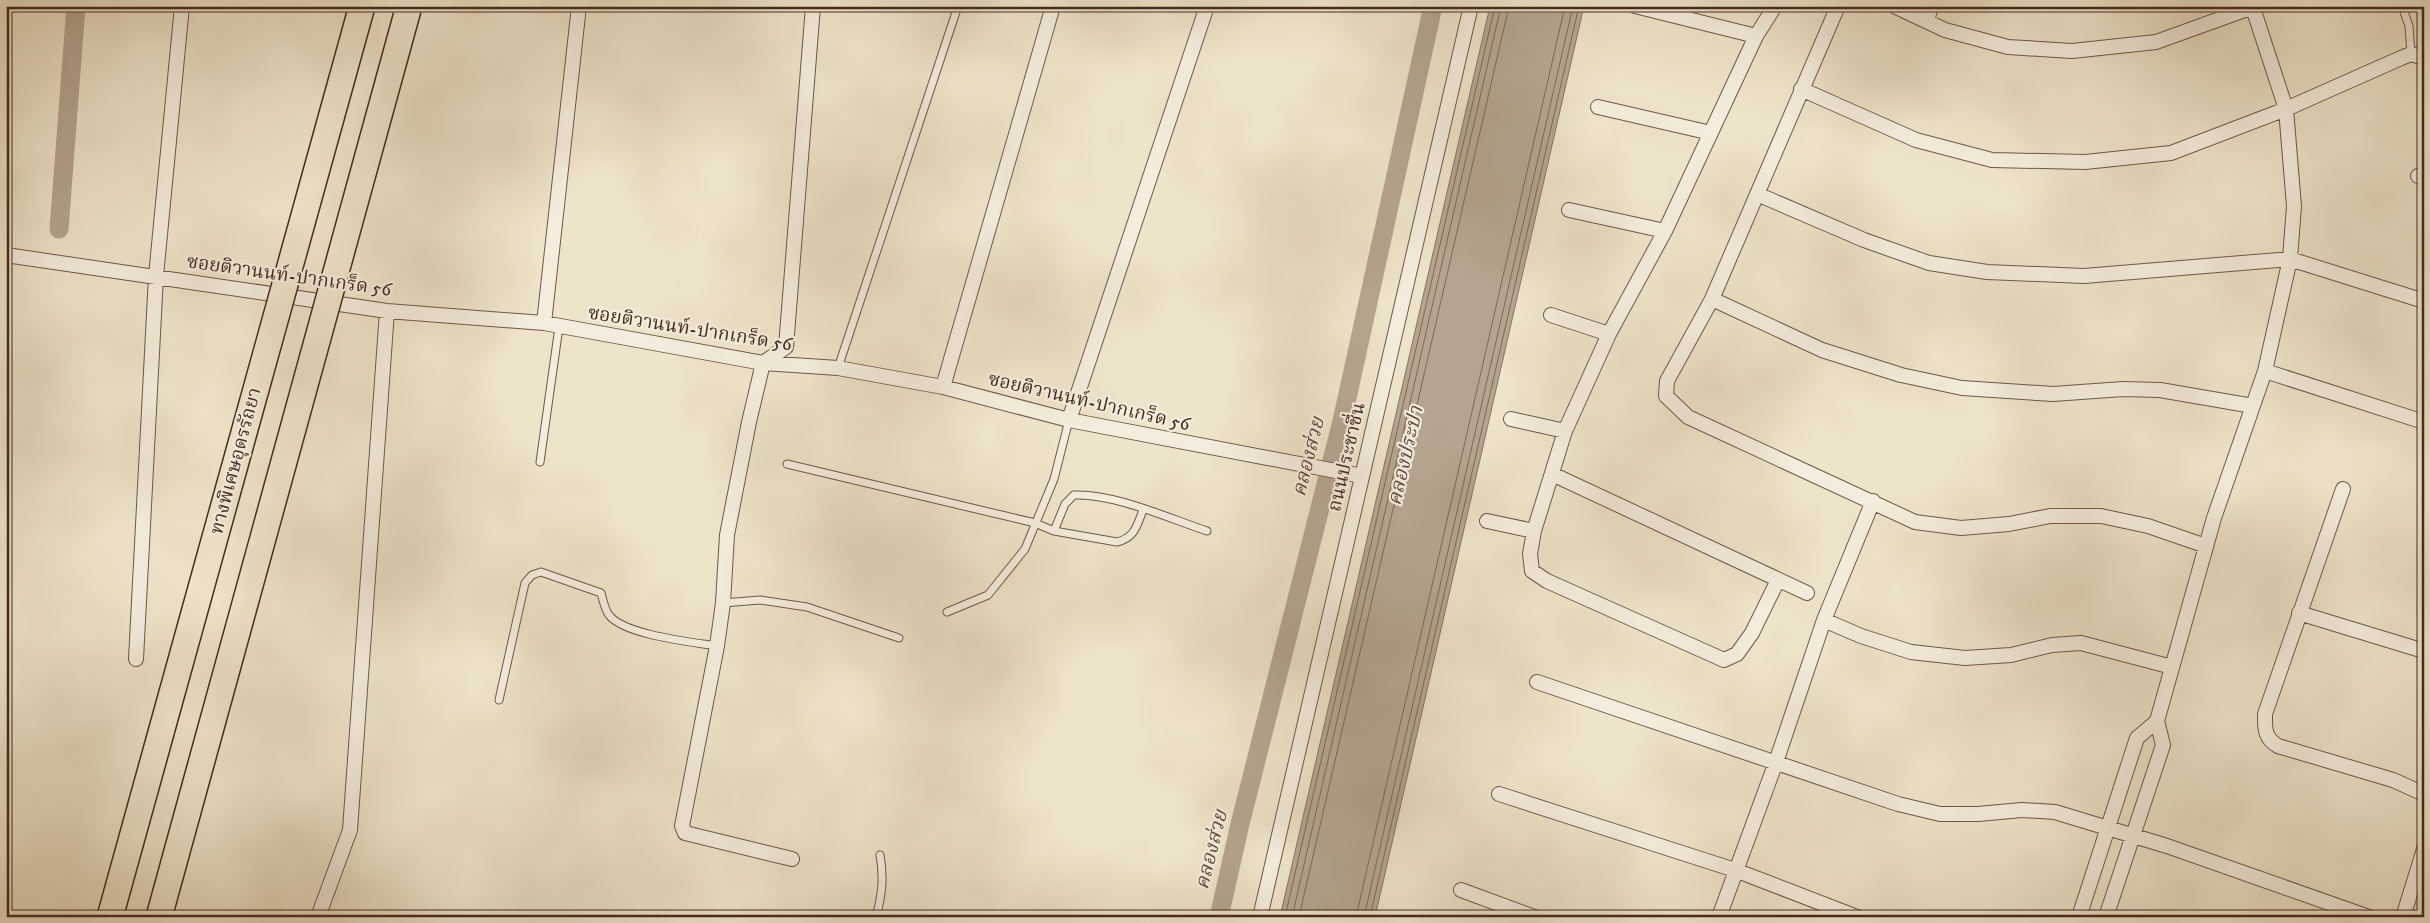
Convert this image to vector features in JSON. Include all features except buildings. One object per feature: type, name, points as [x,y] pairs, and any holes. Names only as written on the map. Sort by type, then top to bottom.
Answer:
[{"type":"highway","name":"ทางพิเศษอุดรรัถยา","points":[[110,917],[362,6]]},
{"type":"highway","points":[[159,917],[409,6]]},
{"type":"street","points":[[136,659],[156,276],[182,6]]},
{"type":"street","points":[[544,323],[579,6]]},
{"type":"street","points":[[792,859],[685,833],[682,826],[717,646],[723,602],[727,535],[749,422],[763,363],[786,347],[813,6]]},
{"type":"street","points":[[943,387],[1053,6]]},
{"type":"street","points":[[1070,420],[1207,6]]},
{"type":"street","name":"ถนนประชาชื่น","points":[[1260,917],[1471,6]]},
{"type":"street","points":[[1635,6],[1756,36]]},
{"type":"street","points":[[1775,6],[1756,36],[1665,231],[1609,334],[1566,431],[1534,531],[1530,554],[1532,571],[1547,581],[1724,660],[1737,654],[1752,633],[1778,580]]},
{"type":"street","points":[[1838,6],[1712,300],[1667,381],[1666,396],[1688,416],[1915,522],[1961,528],[2009,524],[2050,516],[2101,516],[2148,526],[2206,546]]},
{"type":"street","points":[[1894,6],[1945,30],[2008,48],[2072,51],[2156,42],[2254,7],[2286,110],[2294,206],[2290,259],[2265,371],[2206,546],[2157,721],[2163,745],[2106,917]]},
{"type":"street","points":[[1927,21],[1931,6]]},
{"type":"street","points":[[1801,89],[1916,140],[1992,160],[2085,162],[2171,153],[2286,110],[2418,56]]},
{"type":"street","points":[[1598,107],[1710,133]]},
{"type":"street","points":[[1757,194],[1864,240],[1929,263],[1987,272],[2084,276],[2290,259],[2424,301]]},
{"type":"street","points":[[1569,210],[1665,231]]},
{"type":"street","name":"ซอยติวานนท์-ปากเกร็ด 56","points":[[6,255],[387,311],[544,323],[763,363],[838,368],[943,387],[1070,420],[1322,470],[1362,476]]},
{"type":"street","points":[[1712,300],[1822,350],[1901,375],[1962,388],[2053,394],[2123,389],[2160,390],[2253,406]]},
{"type":"street","points":[[318,917],[350,830],[387,311]]},
{"type":"street","points":[[1551,316],[1609,334]]},
{"type":"street","points":[[2265,371],[2424,422]]},
{"type":"street","points":[[1511,419],[1566,431]]},
{"type":"street","points":[[1552,474],[1807,592]]},
{"type":"street","points":[[2343,489],[2265,714],[2265,731],[2269,741],[2278,746],[2393,780],[2424,794]]},
{"type":"street","points":[[1719,917],[1776,762],[1824,620],[1873,501]]},
{"type":"street","points":[[1487,521],[1534,531]]},
{"type":"street","points":[[2299,613],[2424,650]]},
{"type":"street","points":[[1824,620],[1911,652],[1974,658],[2011,655],[2052,646],[2081,643],[2172,667]]},
{"type":"street","points":[[1537,682],[1898,804],[1940,814],[1978,814],[2022,810],[2055,812],[2134,835],[2370,917]]},
{"type":"street","points":[[2079,917],[2137,738],[2157,721]]},
{"type":"street","points":[[1499,794],[1735,870],[1857,917]]},
{"type":"street","points":[[2403,917],[2424,848]]},
{"type":"street","points":[[1461,890],[1534,917]]},
{"type":"lane","points":[[838,368],[958,6]]},
{"type":"lane","points":[[2402,6],[2418,56]]},
{"type":"lane","points":[[540,462],[559,327]]},
{"type":"lane","points":[[947,612],[988,595],[1024,549],[1054,479],[1070,420]]},
{"type":"lane","points":[[787,464],[1036,523],[1054,531],[1117,542],[1134,533],[1143,510]]},
{"type":"lane","points":[[1054,531],[1065,504],[1074,495],[1086,494],[1110,499],[1207,530]]},
{"type":"lane","points":[[499,700],[525,582],[532,575],[541,572],[601,594],[609,616],[621,625],[648,635],[717,646]]},
{"type":"lane","points":[[723,602],[760,600],[807,607],[899,638]]},
{"type":"lane","points":[[876,917],[882,892],[883,873],[880,855]]},
{"type":"water","name":"คลองประปา","points":[[1490,6],[1584,6],[1375,917],[1280,917]]},
{"type":"waterway","points":[[59,229],[76,6]]},
{"type":"waterway","name":"คลองส่วย","points":[[1219,917],[1240,824],[1342,421],[1433,6]]}]
